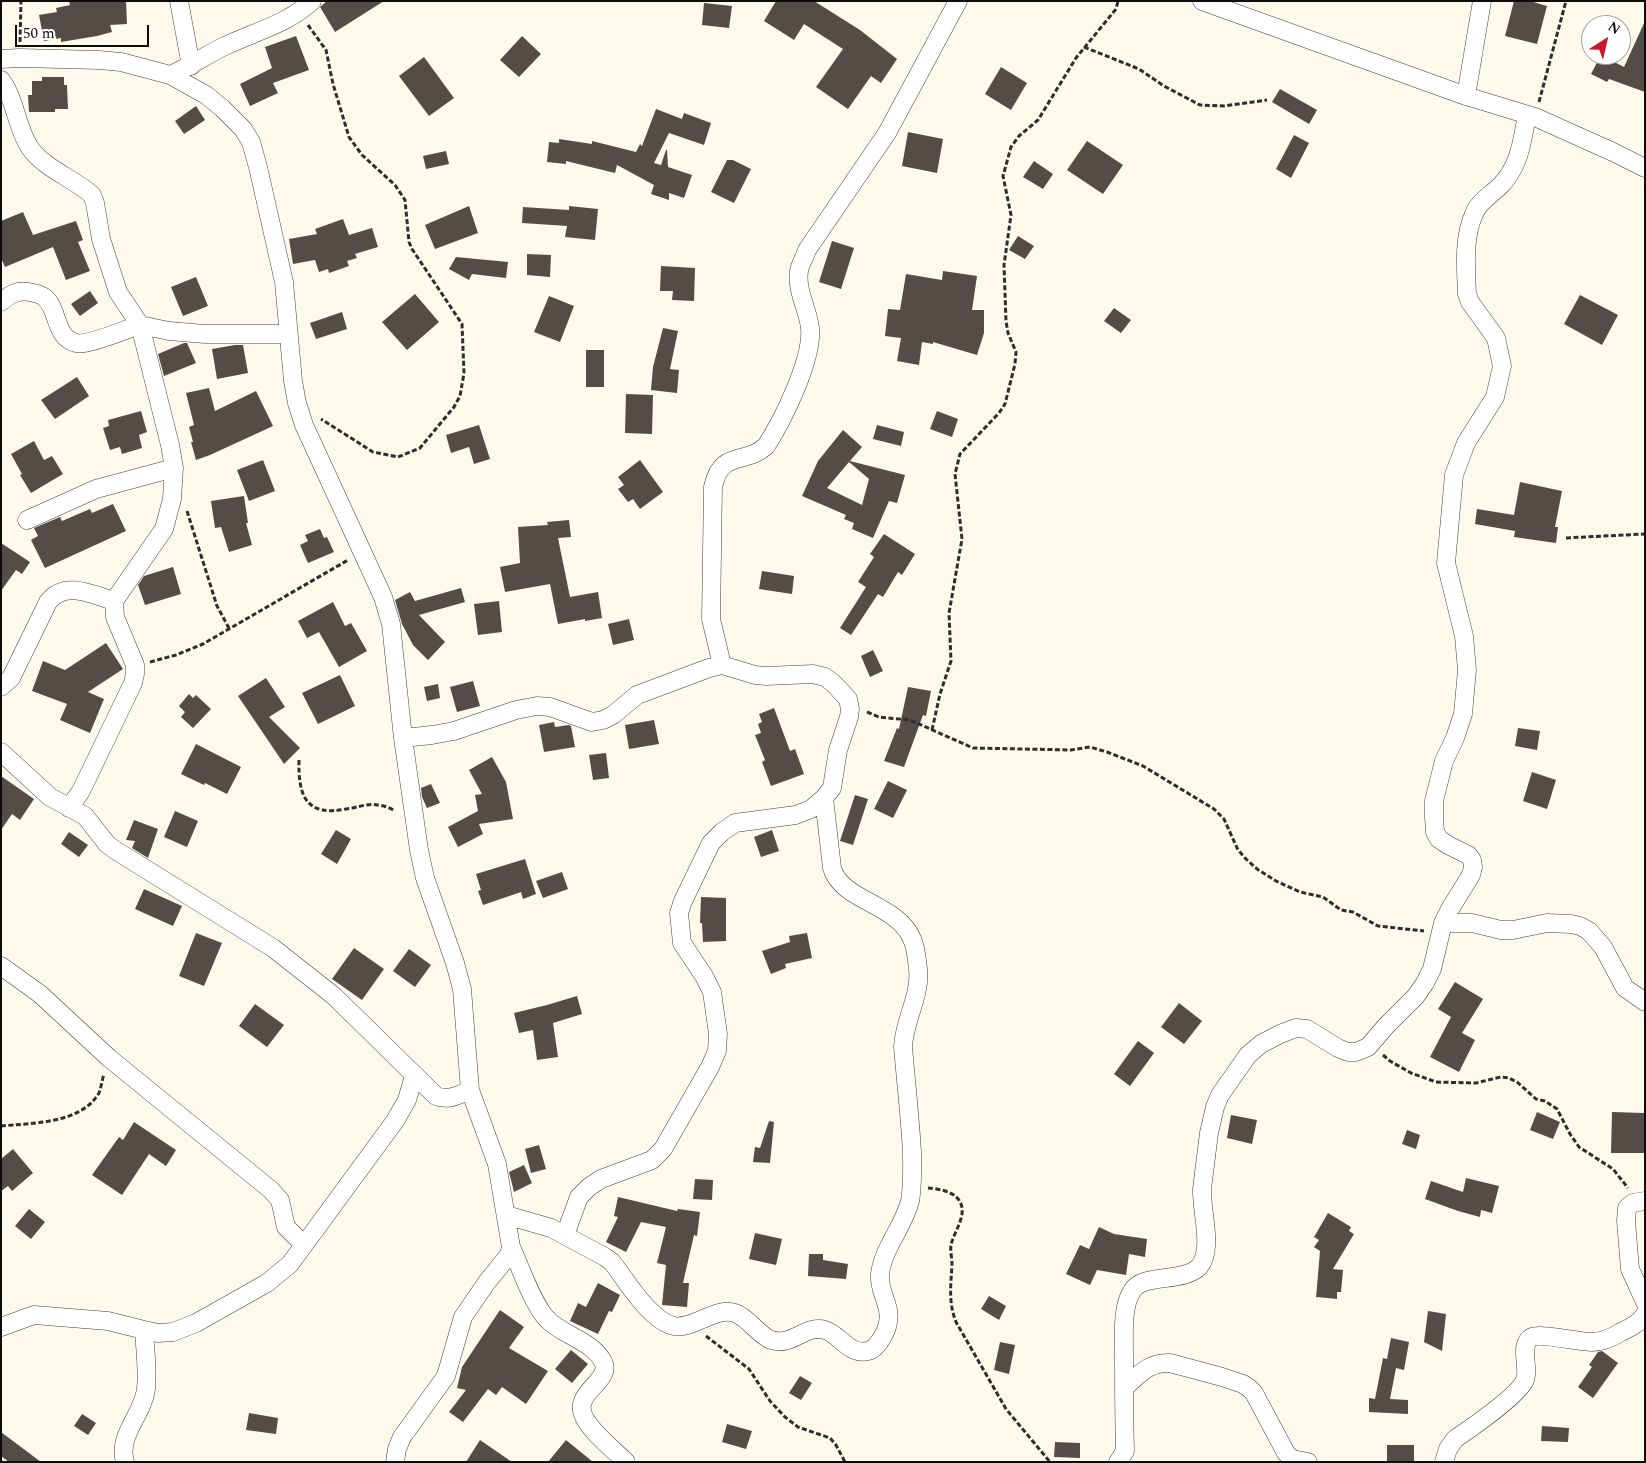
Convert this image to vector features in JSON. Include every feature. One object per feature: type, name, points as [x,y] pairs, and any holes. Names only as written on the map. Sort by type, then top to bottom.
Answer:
[{"type":"street","points":[[179,1],[190,66]]},
{"type":"street","points":[[722,665],[711,619],[713,487],[716,477],[722,466],[733,460],[761,451],[771,439],[784,414],[807,357],[810,329],[798,283],[799,269],[808,250],[887,133],[958,1]]},
{"type":"street","points":[[1202,1],[1466,96],[1531,116],[1645,168]]},
{"type":"street","points":[[1466,96],[1482,1]]},
{"type":"street","points":[[170,75],[190,66],[224,46],[305,7]]},
{"type":"street","points":[[1,59],[121,62],[170,75],[206,95],[222,108],[243,129],[251,142],[284,282],[294,389],[304,425],[383,596],[391,624],[403,738],[425,878],[455,963],[462,989],[470,1090],[497,1164],[511,1247],[540,1310],[548,1321],[591,1348],[600,1357],[604,1366],[604,1374],[584,1397],[582,1406],[583,1416],[590,1426],[626,1462]]},
{"type":"street","points":[[1,80],[9,93],[22,133],[30,148],[40,159],[84,188],[92,195],[96,203],[101,239],[118,292],[140,325],[174,468],[172,499],[164,529],[114,600],[115,617],[135,665],[134,683],[81,791],[69,808]]},
{"type":"street","points":[[1118,1462],[1125,1451],[1125,1317],[1129,1296],[1133,1288],[1146,1282],[1181,1276],[1194,1271],[1204,1259],[1207,1249],[1202,1194],[1212,1117],[1220,1095],[1248,1055],[1261,1044],[1296,1028],[1307,1029],[1348,1052],[1364,1050],[1416,996],[1425,983],[1432,969],[1442,928],[1450,909],[1468,882],[1473,867],[1472,860],[1468,855],[1439,838],[1435,832],[1434,817],[1434,801],[1444,761],[1455,738],[1463,714],[1467,670],[1464,636],[1446,564],[1454,475],[1466,443],[1495,397],[1502,366],[1496,338],[1470,302],[1467,294],[1468,235],[1470,222],[1478,206],[1510,175],[1518,160],[1531,116]]},
{"type":"street","points":[[1,302],[22,290],[44,297],[63,334],[74,343],[82,344],[140,325],[169,331],[205,334],[288,334]]},
{"type":"street","points":[[27,520],[96,489],[174,468]]},
{"type":"street","points":[[1,688],[11,678],[48,602],[54,594],[64,589],[74,590],[114,600]]},
{"type":"street","points":[[403,738],[432,735],[454,730],[516,710],[537,706],[550,707],[592,722],[603,720],[613,715],[638,695],[709,668],[722,665],[755,675],[813,674],[825,677],[848,700],[850,708],[849,717],[838,750],[832,788],[824,798],[811,809],[796,816],[735,823],[710,843],[679,913],[682,943],[704,976],[712,992],[718,1034],[717,1051],[710,1067],[663,1149],[652,1160],[601,1179],[589,1187],[579,1197],[565,1236]]},
{"type":"street","points":[[1,752],[50,797],[85,816],[115,850],[273,948],[334,996],[436,1096],[443,1099],[451,1098],[470,1090]]},
{"type":"street","points":[[506,1215],[552,1228],[597,1252],[612,1262],[651,1312],[674,1326],[685,1326],[728,1311],[741,1315],[765,1337],[772,1340],[793,1339],[816,1329],[831,1333],[849,1348],[858,1351],[870,1350],[880,1342],[886,1332],[889,1313],[880,1276],[885,1257],[909,1202],[912,1186],[911,1123],[902,1047],[903,1035],[917,992],[918,970],[913,940],[906,928],[894,917],[837,881],[832,868],[824,798]]},
{"type":"street","points":[[1442,928],[1472,923],[1502,930],[1513,930],[1546,923],[1580,926],[1589,932],[1603,948],[1625,988],[1645,1002]]},
{"type":"street","points":[[1,966],[40,994],[109,1058],[271,1190],[280,1200],[286,1227],[304,1245]]},
{"type":"street","points":[[1,1327],[34,1315],[108,1322],[158,1333],[173,1332],[196,1323],[279,1274],[290,1264],[395,1121],[407,1100],[414,1076]]},
{"type":"street","points":[[1643,1200],[1632,1203],[1628,1208],[1626,1236],[1630,1269],[1645,1302]]},
{"type":"street","points":[[395,1462],[397,1449],[402,1437],[446,1376],[463,1317],[487,1282],[509,1255],[511,1247]]},
{"type":"street","points":[[1444,1462],[1448,1449],[1455,1439],[1519,1389],[1527,1374],[1524,1348],[1532,1337],[1540,1336],[1595,1342],[1626,1330],[1642,1319],[1645,1314]]},
{"type":"street","points":[[125,1462],[123,1454],[124,1442],[142,1404],[146,1388],[144,1330]]},
{"type":"street","points":[[1124,1388],[1151,1366],[1160,1363],[1170,1363],[1244,1384],[1254,1393],[1286,1453],[1292,1458],[1308,1462]]},
{"type":"path","points":[[20,58],[21,1]]},
{"type":"path","points":[[932,730],[940,694],[951,661],[949,613],[962,539],[955,474],[960,454],[999,413],[1005,404],[1015,364],[1016,352],[1008,333],[1006,321],[1004,265],[1011,215],[1003,176],[1011,147],[1019,136],[1038,120],[1084,47],[1116,9],[1118,1]]},
{"type":"path","points":[[1531,116],[1566,1]]},
{"type":"path","points":[[305,7],[326,50],[333,84],[349,137],[362,155],[395,185],[405,200],[409,242],[412,250],[462,324],[463,338],[464,373],[460,396],[454,407],[420,448],[398,457],[373,452],[320,418]]},
{"type":"path","points":[[1084,47],[1139,69],[1164,86],[1200,105],[1224,106],[1267,100]]},
{"type":"path","points":[[186,508],[217,606],[230,630]]},
{"type":"path","points":[[1566,538],[1645,534]]},
{"type":"path","points":[[135,665],[157,661],[203,644],[362,552]]},
{"type":"path","points":[[848,700],[874,716],[910,720],[973,748],[1072,750],[1090,747],[1107,752],[1143,766],[1214,809],[1224,819],[1238,850],[1257,869],[1276,880],[1300,892],[1323,897],[1341,910],[1354,912],[1378,926],[1442,928]]},
{"type":"path","points":[[299,760],[298,779],[301,792],[312,807],[327,812],[378,805],[402,814],[416,826]]},
{"type":"path","points":[[1375,1038],[1384,1057],[1426,1079],[1436,1082],[1476,1083],[1501,1077],[1517,1082],[1536,1099],[1545,1101],[1557,1109],[1579,1147],[1613,1168],[1626,1186],[1643,1200]]},
{"type":"path","points":[[1,1126],[68,1118],[82,1110],[98,1093],[109,1058]]},
{"type":"path","points":[[912,1186],[941,1189],[960,1201],[962,1206],[961,1219],[952,1242],[951,1250],[950,1283],[952,1311],[956,1322],[1006,1409],[1050,1462]]},
{"type":"path","points":[[685,1326],[710,1338],[749,1369],[770,1401],[785,1417],[798,1427],[830,1438],[845,1462]]},
{"type":"building","points":[[69,1],[126,1],[127,24],[110,25],[112,32],[97,36],[61,42],[61,38],[44,41],[39,15],[57,12],[56,8],[70,5]]},
{"type":"building","points":[[327,1],[384,1],[335,32],[320,7]]},
{"type":"building","points":[[776,1],[814,1],[860,30],[897,59],[881,83],[871,76],[848,109],[816,87],[843,49],[804,24],[794,40],[764,21]]},
{"type":"building","points":[[1514,1],[1530,1],[1547,6],[1537,44],[1505,36]]},
{"type":"building","points":[[704,3],[732,6],[729,28],[702,25]]},
{"type":"building","points":[[1645,21],[1645,92],[1609,79],[1607,82],[1591,74],[1596,65],[1620,65],[1624,67],[1625,65],[1631,65],[1631,52]]},
{"type":"building","points":[[296,36],[309,70],[273,83],[278,93],[250,106],[240,84],[272,68],[265,47]]},
{"type":"building","points":[[522,36],[541,54],[519,77],[500,60]]},
{"type":"building","points":[[424,57],[454,98],[429,116],[399,76]]},
{"type":"building","points":[[1001,67],[1027,83],[1011,110],[985,94]]},
{"type":"building","points":[[42,77],[64,77],[64,85],[67,85],[68,109],[55,109],[55,112],[29,112],[28,95],[32,95],[32,81],[42,81]]},
{"type":"building","points":[[1280,89],[1317,110],[1309,124],[1272,102]]},
{"type":"building","points":[[196,106],[205,120],[184,134],[175,121]]},
{"type":"building","points":[[656,109],[682,119],[684,113],[711,123],[704,145],[669,133],[654,163],[661,165],[667,150],[668,167],[692,175],[684,198],[669,193],[669,200],[651,194],[654,185],[617,165],[615,173],[566,161],[566,164],[547,162],[549,142],[559,143],[559,139],[592,144],[592,141],[636,152],[640,144],[642,146]]},
{"type":"building","points":[[908,132],[943,139],[937,173],[902,166]]},
{"type":"building","points":[[1294,135],[1309,143],[1291,178],[1276,169]]},
{"type":"building","points":[[1087,141],[1123,165],[1103,194],[1067,170]]},
{"type":"building","points":[[446,151],[449,164],[426,169],[423,156]]},
{"type":"building","points":[[727,160],[733,160],[751,169],[734,203],[711,192]]},
{"type":"building","points":[[1034,161],[1053,174],[1043,189],[1023,177]]},
{"type":"building","points":[[469,206],[478,233],[435,249],[425,225]]},
{"type":"building","points":[[569,206],[598,209],[595,240],[565,237],[567,226],[522,223],[523,207],[569,210]]},
{"type":"building","points":[[23,212],[33,235],[76,221],[83,240],[78,242],[90,271],[66,280],[53,247],[5,267],[1,258],[1,221]]},
{"type":"building","points":[[343,219],[349,235],[372,228],[378,247],[355,254],[357,258],[347,261],[349,266],[329,273],[328,269],[319,272],[315,260],[293,264],[289,239],[317,234],[315,229]]},
{"type":"building","points":[[1018,236],[1034,246],[1025,259],[1009,250]]},
{"type":"building","points":[[832,241],[854,248],[841,289],[819,282]]},
{"type":"building","points":[[527,254],[551,255],[550,277],[527,275]]},
{"type":"building","points":[[456,257],[508,262],[506,278],[472,274],[469,280],[449,269]]},
{"type":"building","points":[[661,266],[695,268],[694,301],[672,300],[673,291],[660,291]]},
{"type":"building","points":[[943,271],[977,276],[972,310],[984,310],[984,333],[977,355],[933,342],[933,344],[922,342],[919,365],[897,361],[901,338],[885,336],[888,309],[900,310],[906,274],[942,280]]},
{"type":"building","points":[[196,277],[208,306],[183,316],[171,287]]},
{"type":"building","points":[[90,291],[98,303],[80,316],[71,304]]},
{"type":"building","points":[[415,294],[439,322],[407,350],[382,322]]},
{"type":"building","points":[[1580,295],[1618,315],[1602,345],[1564,324]]},
{"type":"building","points":[[549,296],[574,306],[560,342],[534,332]]},
{"type":"building","points":[[1114,308],[1131,320],[1121,333],[1104,321]]},
{"type":"building","points":[[342,312],[347,329],[316,339],[310,323]]},
{"type":"building","points":[[663,328],[678,331],[670,369],[679,370],[677,393],[651,390],[653,367]]},
{"type":"building","points":[[187,343],[196,363],[164,376],[158,354]]},
{"type":"building","points":[[243,345],[248,373],[217,379],[212,349]]},
{"type":"building","points":[[586,350],[604,350],[604,387],[586,387]]},
{"type":"building","points":[[77,377],[89,396],[55,419],[41,400]]},
{"type":"building","points":[[209,388],[215,411],[256,391],[273,426],[196,460],[189,427],[194,425],[186,393]]},
{"type":"building","points":[[626,394],[653,395],[652,434],[625,433]]},
{"type":"building","points":[[141,411],[147,432],[139,435],[142,448],[122,454],[120,447],[110,450],[103,428],[109,426],[108,420]]},
{"type":"building","points":[[937,411],[958,419],[952,437],[930,429]]},
{"type":"building","points":[[479,425],[490,459],[474,464],[469,447],[451,453],[446,435]]},
{"type":"building","points":[[877,425],[904,432],[901,446],[873,439]]},
{"type":"building","points":[[843,430],[862,447],[850,461],[905,475],[897,503],[889,501],[873,538],[852,529],[854,523],[844,519],[846,515],[802,496],[818,461]],"holes":[[[849,462],[869,479],[862,505],[827,488]]]},
{"type":"building","points":[[34,441],[44,460],[52,456],[63,474],[31,493],[20,475],[22,474],[11,454]]},
{"type":"building","points":[[263,460],[275,491],[249,501],[237,470]]},
{"type":"building","points":[[640,460],[663,492],[640,509],[633,499],[628,502],[618,489],[624,485],[618,477]]},
{"type":"building","points":[[1520,482],[1562,491],[1555,527],[1558,527],[1556,543],[1514,537],[1515,531],[1475,524],[1477,509],[1514,515]]},
{"type":"building","points":[[244,496],[248,523],[246,523],[252,545],[229,552],[221,527],[215,528],[211,501]]},
{"type":"building","points":[[113,504],[126,531],[45,568],[31,540],[38,536],[34,528],[60,517],[62,521],[90,509],[92,513]]},
{"type":"building","points":[[569,520],[571,537],[558,538],[570,597],[598,592],[602,618],[558,624],[550,584],[505,592],[500,567],[520,563],[518,527],[548,525],[547,522]]},
{"type":"building","points":[[320,529],[324,538],[327,537],[334,552],[308,563],[300,545],[308,541],[305,535]]},
{"type":"building","points":[[884,534],[915,554],[902,575],[898,572],[883,597],[878,594],[851,635],[840,628],[866,587],[858,582],[874,557],[870,554]]},
{"type":"building","points":[[1,543],[30,562],[22,574],[16,570],[1,591]]},
{"type":"building","points":[[173,567],[181,594],[145,605],[138,585],[144,576]]},
{"type":"building","points":[[762,571],[794,576],[792,594],[759,589]]},
{"type":"building","points":[[461,588],[465,602],[419,615],[445,642],[428,660],[413,645],[402,624],[395,600],[410,592],[415,601]]},
{"type":"building","points":[[499,601],[502,632],[478,635],[474,604]]},
{"type":"building","points":[[333,602],[345,626],[351,623],[367,651],[339,667],[319,632],[307,638],[298,621]]},
{"type":"building","points":[[629,619],[634,640],[613,645],[608,624]]},
{"type":"building","points":[[106,643],[123,669],[88,692],[104,699],[90,733],[60,720],[67,704],[32,691],[43,661],[65,670]]},
{"type":"building","points":[[873,650],[883,671],[870,677],[861,656]]},
{"type":"building","points":[[340,675],[355,706],[318,724],[302,693]]},
{"type":"building","points":[[266,678],[285,707],[269,717],[300,748],[284,764],[238,696]]},
{"type":"building","points":[[473,681],[480,706],[457,712],[450,687]]},
{"type":"building","points":[[438,684],[440,698],[427,701],[424,687]]},
{"type":"building","points":[[908,687],[931,691],[926,716],[923,715],[904,767],[884,761],[897,728],[899,729]]},
{"type":"building","points":[[189,694],[193,698],[196,695],[211,709],[193,728],[181,717],[185,712],[179,706]]},
{"type":"building","points":[[774,708],[790,751],[795,749],[804,774],[771,786],[762,762],[765,760],[755,735],[761,733],[758,724],[762,722],[759,714]]},
{"type":"building","points":[[654,720],[659,744],[629,749],[625,725]]},
{"type":"building","points":[[554,722],[555,727],[571,726],[575,747],[544,752],[539,725]]},
{"type":"building","points":[[1518,728],[1540,731],[1537,750],[1515,746]]},
{"type":"building","points":[[196,744],[241,767],[227,794],[181,774]]},
{"type":"building","points":[[606,753],[609,778],[593,780],[589,755]]},
{"type":"building","points":[[492,757],[506,782],[513,819],[479,824],[483,834],[458,847],[448,827],[478,811],[475,795],[482,794],[469,770]]},
{"type":"building","points":[[1532,772],[1556,780],[1547,809],[1523,801]]},
{"type":"building","points":[[1,776],[34,799],[20,820],[12,814],[1,830]]},
{"type":"building","points":[[888,781],[907,790],[893,818],[874,809]]},
{"type":"building","points":[[431,784],[440,803],[427,808],[422,797],[421,788]]},
{"type":"building","points":[[855,795],[868,799],[853,845],[840,841]]},
{"type":"building","points":[[175,811],[198,821],[187,847],[164,837]]},
{"type":"building","points":[[134,820],[158,829],[148,858],[132,848],[135,841],[126,840]]},
{"type":"building","points":[[336,830],[351,839],[337,864],[321,854]]},
{"type":"building","points":[[772,830],[779,851],[761,857],[754,837]]},
{"type":"building","points":[[69,832],[88,845],[79,857],[61,844]]},
{"type":"building","points":[[525,859],[536,894],[523,899],[521,892],[483,905],[478,891],[481,890],[476,874]]},
{"type":"building","points":[[562,872],[568,889],[543,898],[536,881]]},
{"type":"building","points":[[144,889],[182,906],[173,926],[135,909]]},
{"type":"building","points":[[701,897],[726,898],[726,941],[703,942],[702,923],[700,923]]},
{"type":"building","points":[[196,933],[222,943],[204,986],[179,976]]},
{"type":"building","points":[[807,933],[812,958],[785,964],[786,968],[771,974],[762,951],[790,942],[789,936]]},
{"type":"building","points":[[354,948],[384,969],[362,1000],[332,979]]},
{"type":"building","points":[[409,949],[431,965],[415,987],[393,971]]},
{"type":"building","points":[[1455,982],[1483,999],[1462,1033],[1475,1040],[1459,1072],[1430,1057],[1451,1017],[1438,1009]]},
{"type":"building","points":[[577,996],[582,1014],[553,1023],[558,1057],[537,1060],[533,1030],[519,1033],[514,1013]]},
{"type":"building","points":[[1179,1003],[1202,1021],[1184,1044],[1161,1027]]},
{"type":"building","points":[[255,1004],[284,1025],[267,1047],[239,1026]]},
{"type":"building","points":[[1138,1041],[1154,1053],[1130,1086],[1114,1074]]},
{"type":"building","points":[[1537,1112],[1560,1122],[1553,1139],[1530,1130]]},
{"type":"building","points":[[1612,1112],[1644,1113],[1644,1153],[1611,1153]]},
{"type":"building","points":[[1231,1115],[1257,1120],[1252,1144],[1227,1138]]},
{"type":"building","points":[[769,1121],[774,1122],[770,1163],[753,1162],[755,1147],[760,1148]]},
{"type":"building","points":[[134,1122],[176,1150],[166,1166],[149,1154],[122,1195],[92,1175],[119,1137],[123,1140]]},
{"type":"building","points":[[1407,1130],[1420,1135],[1416,1149],[1402,1144]]},
{"type":"building","points":[[539,1145],[546,1169],[531,1173],[525,1149]]},
{"type":"building","points":[[13,1149],[33,1173],[12,1191],[8,1186],[1,1191],[1,1159]]},
{"type":"building","points":[[524,1165],[532,1183],[514,1192],[509,1172]]},
{"type":"building","points":[[1466,1178],[1499,1186],[1492,1213],[1481,1210],[1480,1217],[1425,1199],[1431,1181],[1463,1192]]},
{"type":"building","points":[[695,1179],[713,1180],[712,1200],[693,1199]]},
{"type":"building","points":[[618,1197],[677,1211],[678,1209],[700,1212],[697,1236],[694,1235],[683,1283],[689,1283],[687,1307],[662,1305],[666,1265],[657,1263],[666,1227],[641,1222],[626,1252],[606,1242],[618,1217],[614,1216]]},
{"type":"building","points":[[29,1209],[45,1222],[31,1239],[15,1226]]},
{"type":"building","points":[[1328,1213],[1351,1227],[1349,1231],[1354,1234],[1333,1269],[1343,1270],[1341,1292],[1337,1292],[1337,1299],[1316,1298],[1320,1251],[1314,1247],[1319,1240],[1314,1237]]},
{"type":"building","points":[[1099,1227],[1114,1234],[1147,1239],[1145,1257],[1129,1254],[1126,1275],[1097,1270],[1090,1285],[1066,1274],[1080,1245],[1089,1249]]},
{"type":"building","points":[[755,1233],[782,1239],[776,1265],[749,1259]]},
{"type":"building","points":[[809,1254],[823,1254],[823,1260],[848,1264],[846,1279],[808,1276]]},
{"type":"building","points":[[598,1283],[620,1295],[612,1312],[609,1311],[598,1334],[570,1321],[578,1303],[586,1307]]},
{"type":"building","points":[[989,1296],[1006,1306],[999,1320],[981,1309]]},
{"type":"building","points":[[500,1310],[524,1327],[509,1348],[548,1371],[526,1404],[502,1387],[496,1395],[488,1389],[463,1422],[449,1412],[466,1390],[457,1388],[462,1367]]},
{"type":"building","points":[[1428,1311],[1446,1314],[1442,1351],[1424,1342]]},
{"type":"building","points":[[1391,1338],[1409,1342],[1404,1370],[1396,1368],[1390,1399],[1408,1400],[1408,1414],[1369,1412],[1369,1398],[1375,1399],[1383,1358],[1387,1359]]},
{"type":"building","points":[[1000,1342],[1015,1345],[1009,1374],[994,1370]]},
{"type":"building","points":[[571,1350],[588,1364],[572,1383],[555,1369]]},
{"type":"building","points":[[1602,1351],[1618,1363],[1593,1398],[1578,1387],[1592,1367],[1589,1365],[1598,1352]]},
{"type":"building","points":[[800,1376],[812,1383],[801,1400],[789,1393]]},
{"type":"building","points":[[249,1413],[278,1418],[276,1434],[246,1430]]},
{"type":"building","points":[[82,1414],[96,1423],[88,1435],[74,1426]]},
{"type":"building","points":[[727,1424],[752,1431],[746,1449],[722,1442]]},
{"type":"building","points":[[1542,1426],[1569,1428],[1568,1442],[1541,1441]]},
{"type":"building","points":[[1,1432],[41,1462],[9,1462],[1,1456]]},
{"type":"building","points":[[480,1440],[512,1462],[466,1462]]},
{"type":"building","points":[[566,1440],[593,1462],[548,1462]]},
{"type":"building","points":[[1055,1442],[1080,1443],[1080,1458],[1054,1457]]},
{"type":"building","points":[[1387,1445],[1414,1445],[1414,1462],[1387,1462]]}]
